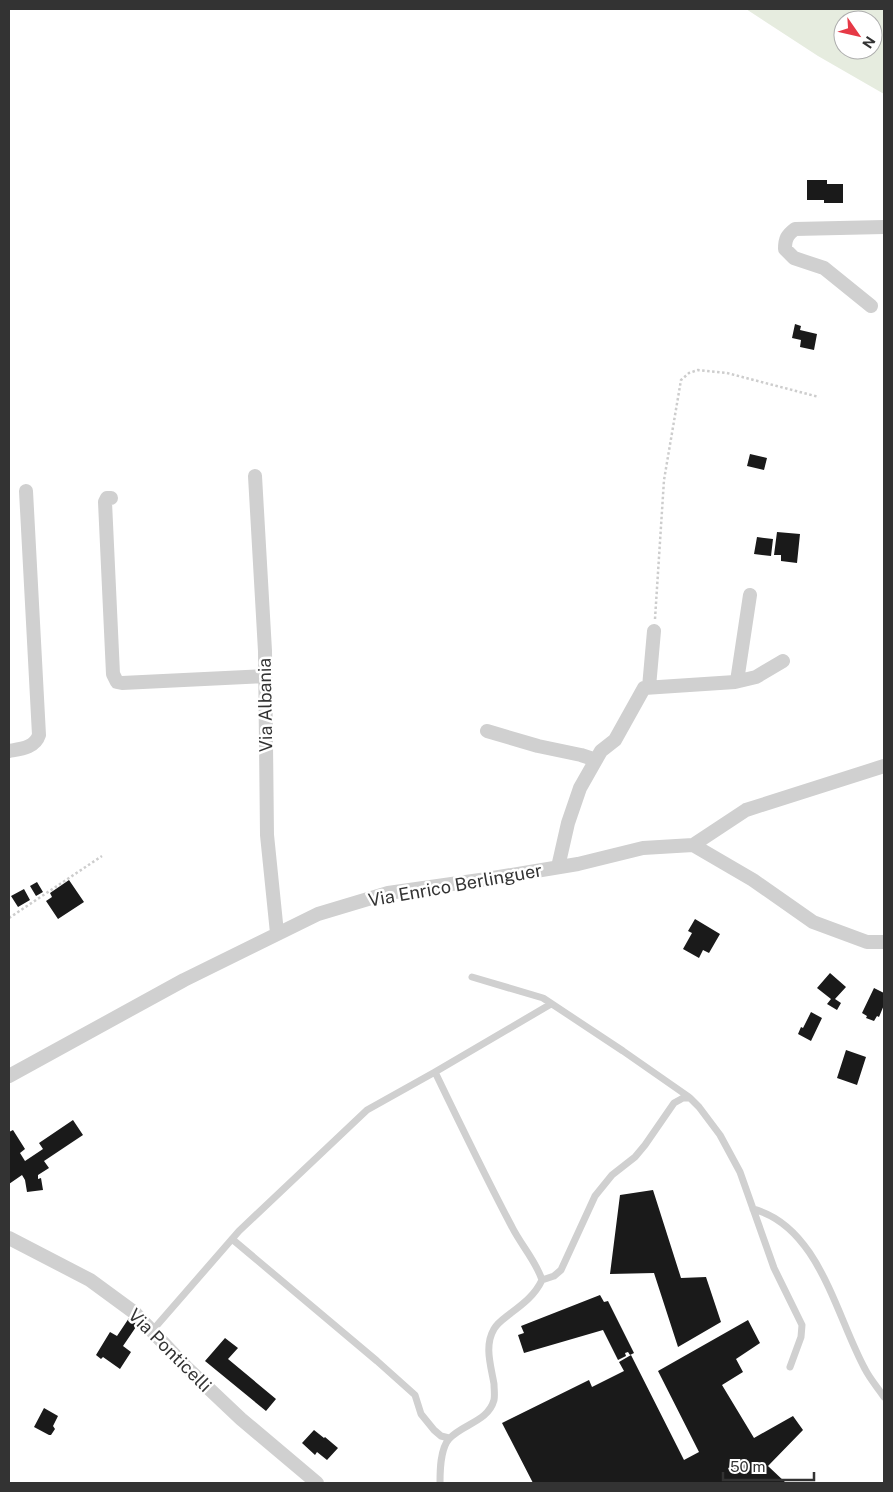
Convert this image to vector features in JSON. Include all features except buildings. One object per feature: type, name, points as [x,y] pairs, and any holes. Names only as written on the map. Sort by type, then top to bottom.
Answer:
[{"type":"street","points":[[871,306],[824,268],[794,258],[785,249],[785,241],[788,234],[795,229],[884,226]]},
{"type":"street","name":"Via Albania","points":[[255,476],[265,676],[267,835],[277,933]]},
{"type":"street","points":[[9,751],[29,747],[36,742],[39,735],[26,491]]},
{"type":"street","points":[[111,498],[107,498],[105,502],[113,674],[117,682],[265,676]]},
{"type":"street","points":[[737,681],[750,595]]},
{"type":"street","points":[[649,687],[654,630]]},
{"type":"street","points":[[558,868],[568,823],[580,788],[601,751],[615,740],[644,688],[737,681],[756,677],[783,661]]},
{"type":"street","points":[[487,731],[596,760]]},
{"type":"street","points":[[884,766],[746,810],[694,844],[752,880],[813,922],[867,942],[884,942]]},
{"type":"street","name":"Via Enrico Berlinguer","points":[[9,1076],[184,980],[318,914],[388,893],[558,868],[643,848],[694,844]]},
{"type":"street","name":"Via Ponticelli","points":[[9,1238],[90,1280],[135,1313],[186,1367],[241,1419],[317,1483]]},
{"type":"lane","points":[[472,977],[542,998],[623,1051],[690,1098],[699,1107],[724,1143],[740,1172],[774,1268],[802,1325],[801,1337],[790,1367]]},
{"type":"lane","points":[[152,1331],[232,1239],[368,1110],[551,1004]]},
{"type":"lane","points":[[435,1072],[474,1155],[542,1280]]},
{"type":"lane","points":[[440,1483],[442,1456],[449,1438],[480,1419],[491,1407],[494,1398],[488,1349],[495,1327],[534,1293],[542,1280],[554,1276],[560,1270],[595,1196],[612,1175],[635,1157],[674,1103],[683,1098],[690,1098]]},
{"type":"lane","points":[[753,1209],[765,1212],[785,1225],[800,1241],[821,1270],[865,1370],[884,1397]]},
{"type":"lane","points":[[232,1239],[390,1372],[415,1395],[422,1414],[438,1435],[449,1438]]},
{"type":"path","points":[[654,630],[664,480],[681,380],[689,373],[698,370],[727,373],[819,397]]},
{"type":"path","points":[[9,918],[102,856]]},
{"type":"shaded area","points":[[746,9],[884,9],[884,94],[818,56]]}]
